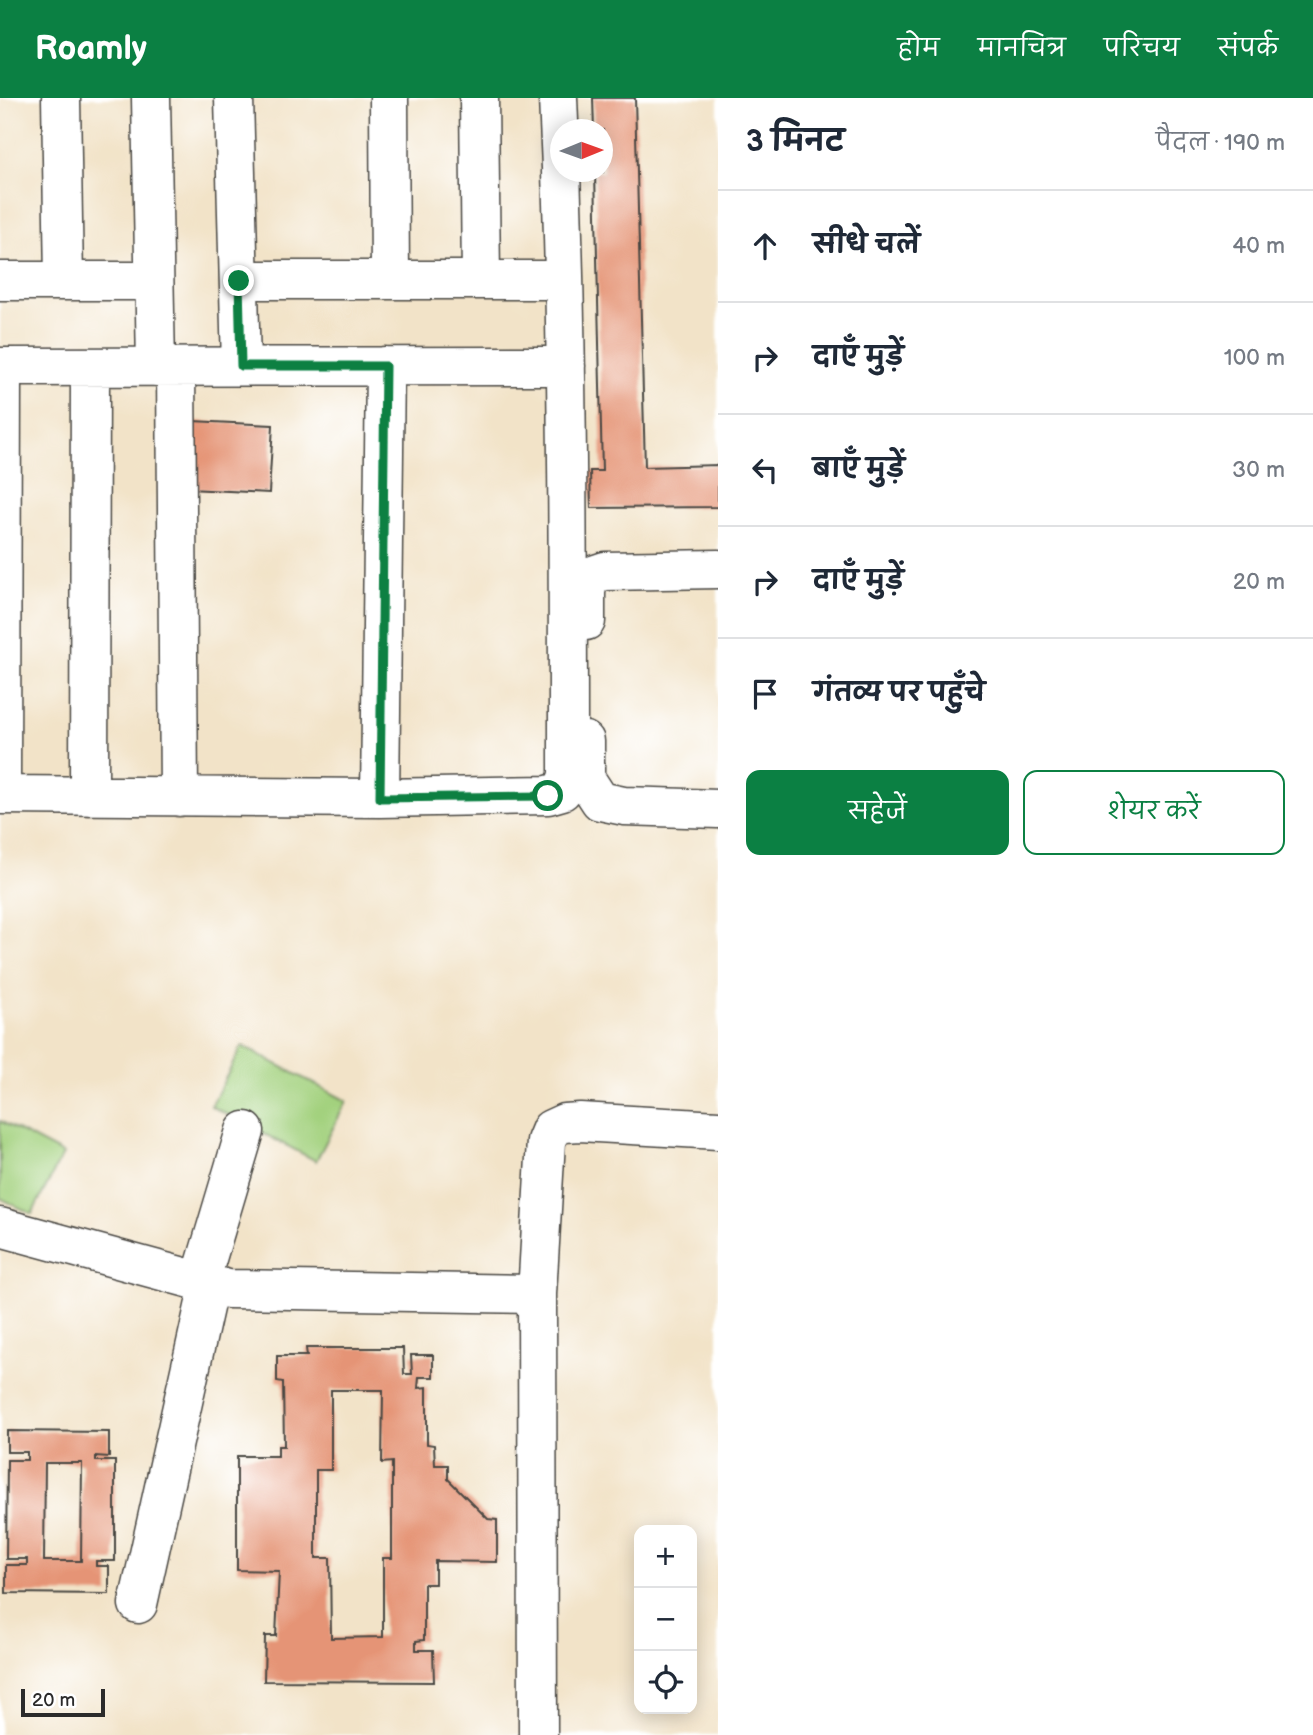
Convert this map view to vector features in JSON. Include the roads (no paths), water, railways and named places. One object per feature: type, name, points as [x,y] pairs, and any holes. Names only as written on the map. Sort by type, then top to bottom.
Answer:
[{"type":"street","points":[[61,98],[64,281]]},
{"type":"street","points":[[150,98],[154,281],[166,367],[179,797]]},
{"type":"street","points":[[234,98],[241,366]]},
{"type":"street","points":[[389,98],[390,280]]},
{"type":"street","points":[[479,98],[481,280]]},
{"type":"street","points":[[558,98],[559,119]]},
{"type":"street","points":[[561,182],[565,280],[566,366],[568,551],[568,776],[562,791],[548,796],[380,798],[1,795],[1,367],[566,366]]},
{"type":"street","points":[[239,281],[565,280]]},
{"type":"street","points":[[0,281],[154,281]]},
{"type":"street","points":[[380,798],[385,366]]},
{"type":"street","points":[[89,796],[90,367]]},
{"type":"street","points":[[568,551],[718,548]]},
{"type":"street","points":[[718,569],[606,571],[590,576],[586,592],[585,778],[600,801],[610,804],[718,809]]},
{"type":"street","points":[[538,1735],[537,1294],[545,1141],[551,1129],[564,1123],[718,1130]]},
{"type":"street","points":[[138,1604],[204,1283],[245,1131]]},
{"type":"street","points":[[0,1227],[204,1283],[238,1289],[537,1294]]}]
